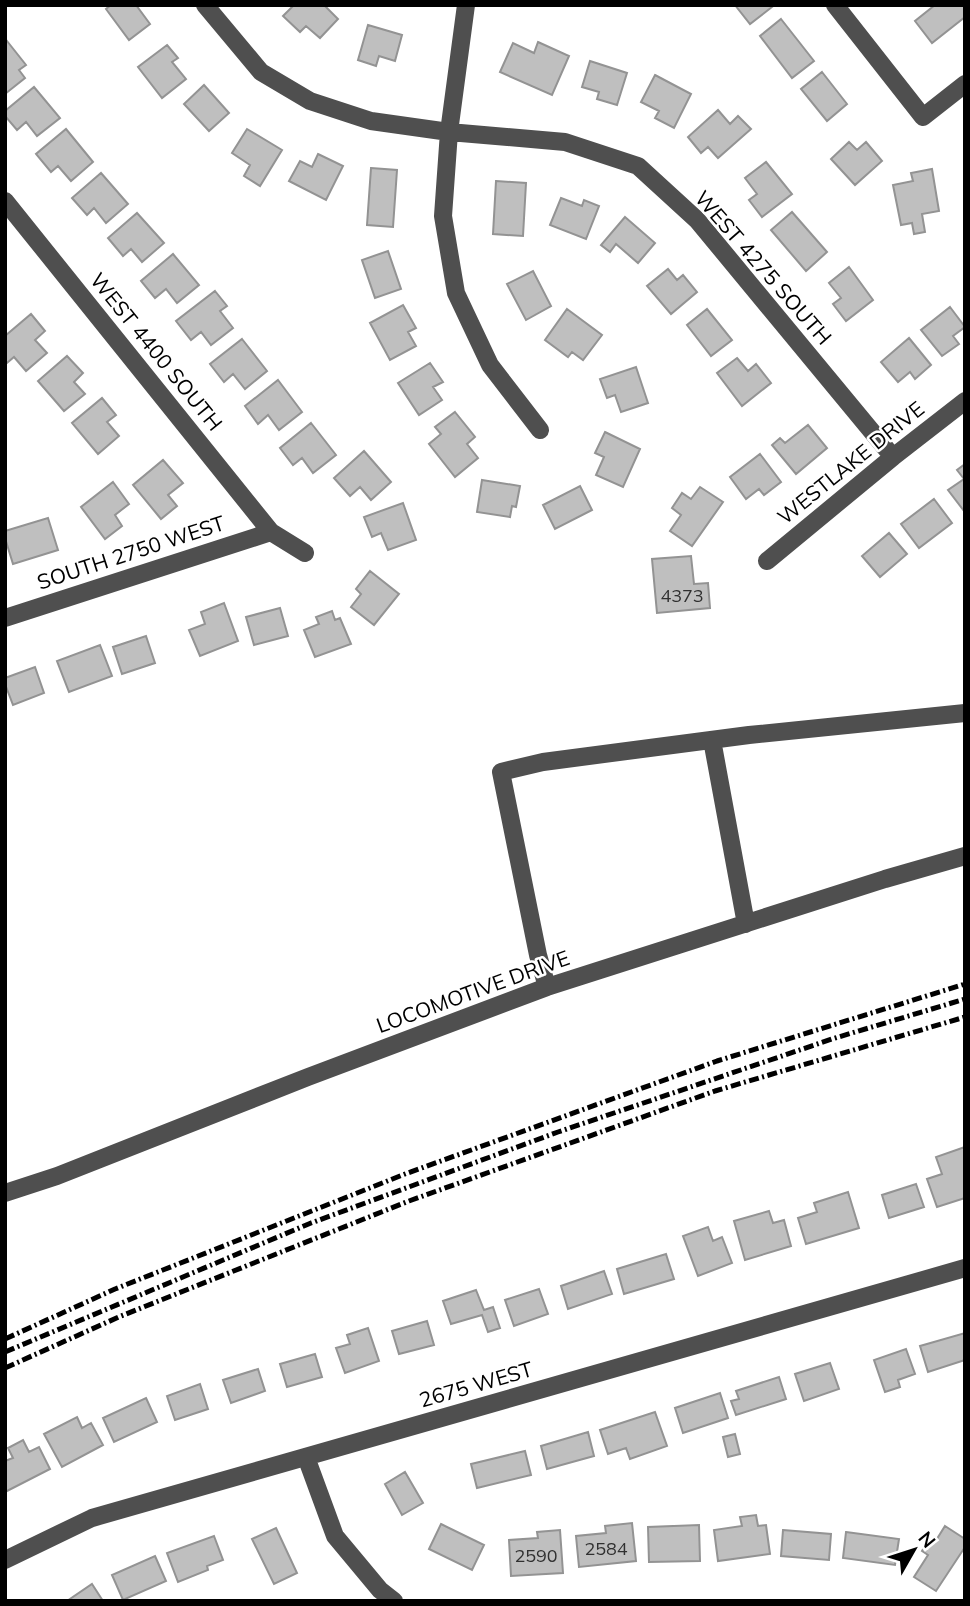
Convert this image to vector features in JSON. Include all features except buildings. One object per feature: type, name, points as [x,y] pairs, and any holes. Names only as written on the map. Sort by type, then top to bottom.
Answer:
[{"type":"street","name":"WEST 4275 SOUTH","points":[[205,5],[261,72],[310,101],[371,121],[449,132],[565,142],[638,166],[697,220],[893,457]]},
{"type":"street","points":[[466,5],[449,132],[443,216],[456,293],[490,365],[540,430]]},
{"type":"street","points":[[835,5],[923,117],[965,84]]},
{"type":"street","name":"WEST 4400 SOUTH","points":[[5,201],[271,532],[305,553]]},
{"type":"street","name":"WESTLAKE DRIVE","points":[[767,561],[965,401]]},
{"type":"street","name":"SOUTH 2750 WEST","points":[[5,618],[271,532]]},
{"type":"street","points":[[547,987],[538,955],[501,772],[543,762],[712,740],[965,713]]},
{"type":"street","points":[[712,740],[746,923]]},
{"type":"street","name":"LOCOMOTIVE DRIVE","points":[[5,1193],[57,1176],[547,987],[965,856]]},
{"type":"street","name":"2675 WEST","points":[[5,1560],[92,1518],[965,1268]]},
{"type":"street","points":[[306,1457],[335,1536],[380,1590],[394,1601]]},
{"type":"railway","points":[[5,1339],[115,1289],[405,1174],[717,1061],[965,984]]},
{"type":"railway","points":[[5,1352],[311,1223],[558,1132],[832,1039],[965,999]]},
{"type":"railway","points":[[5,1368],[121,1316],[409,1201],[715,1091],[965,1017]]}]
